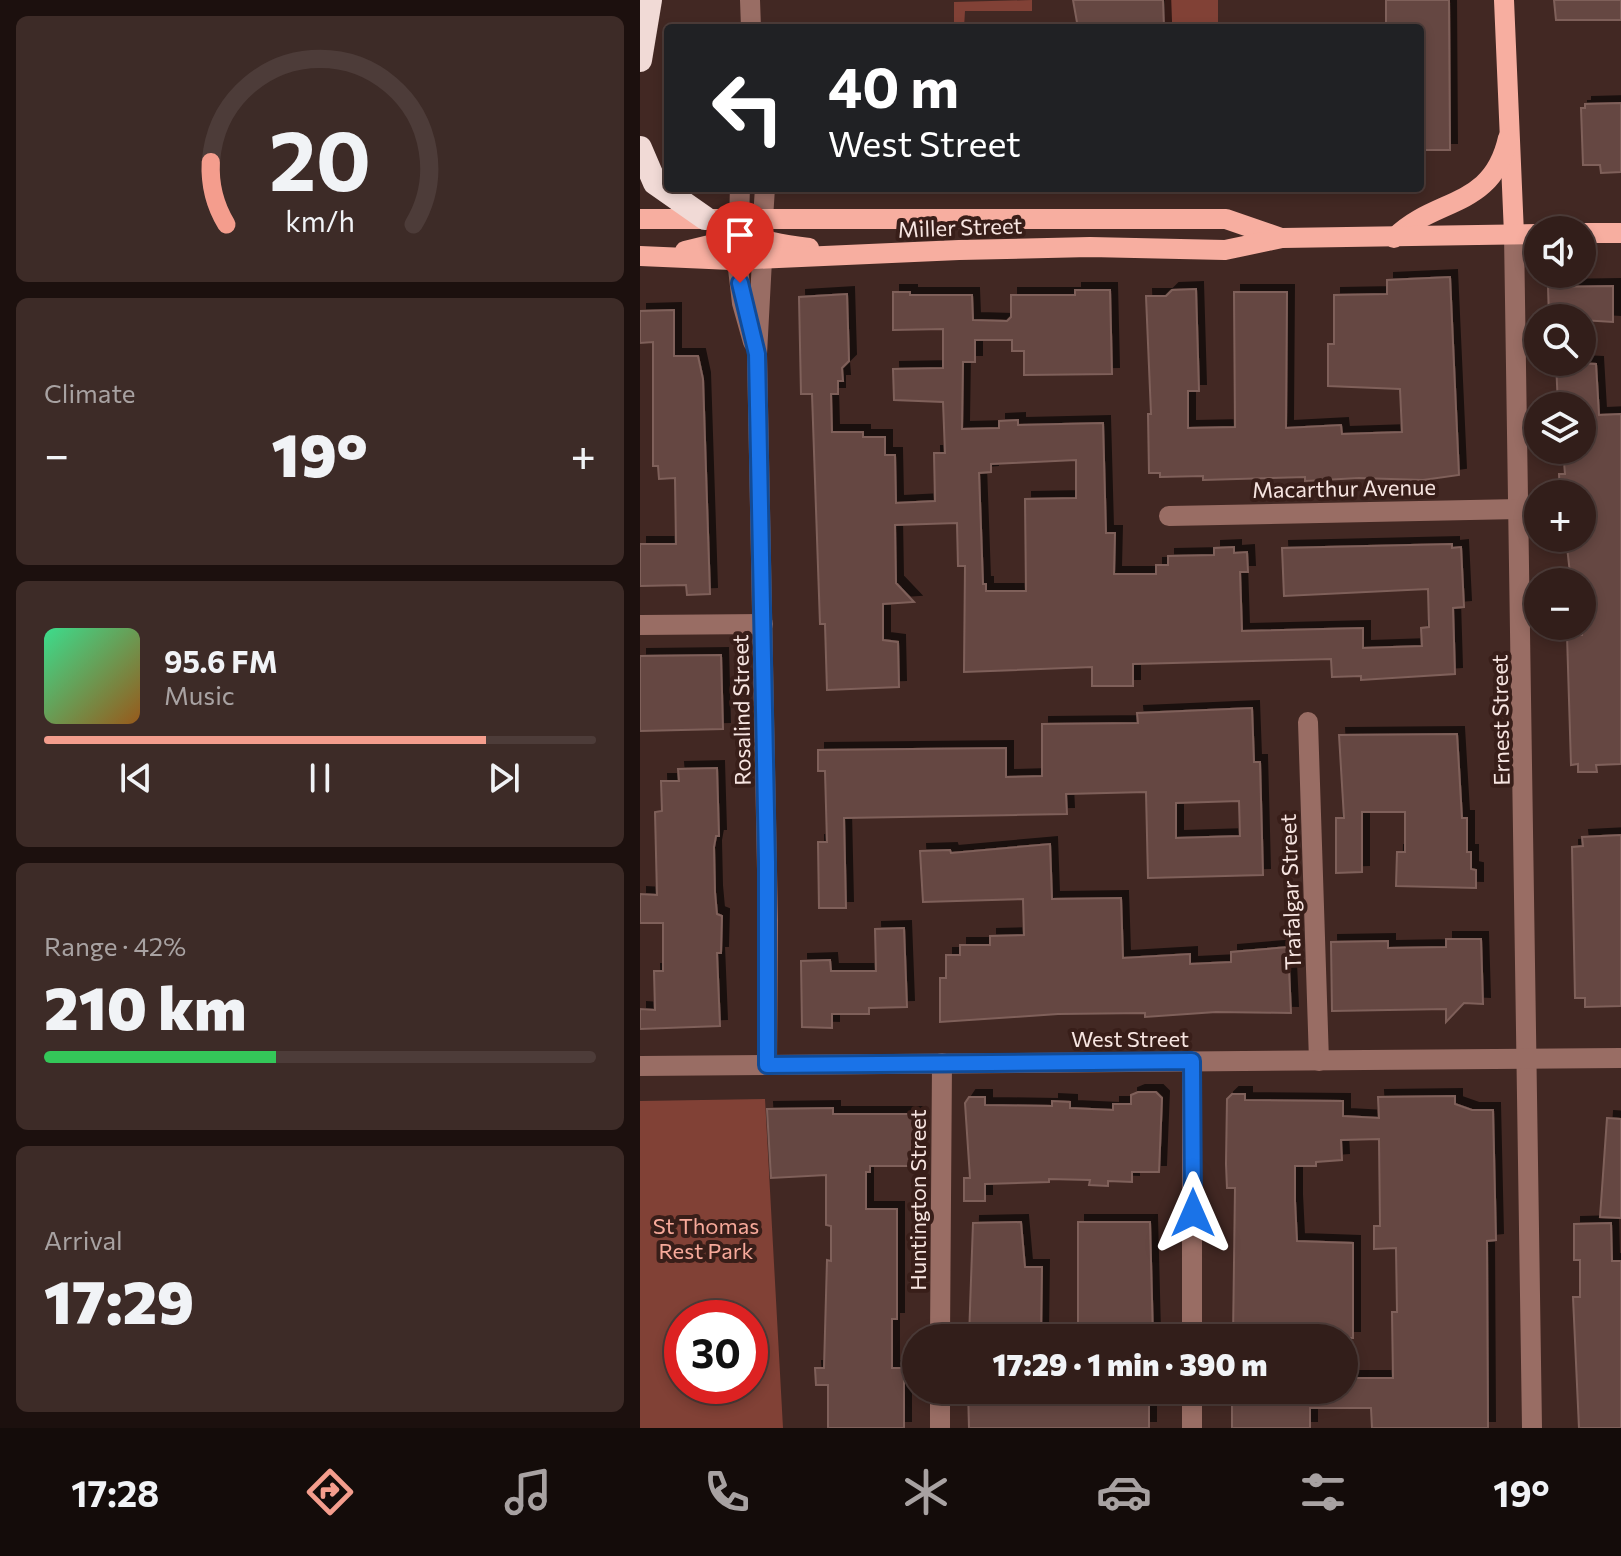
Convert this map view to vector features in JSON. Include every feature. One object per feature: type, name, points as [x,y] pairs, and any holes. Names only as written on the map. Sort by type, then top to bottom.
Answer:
[{"type":"highway","points":[[640,60],[650,0]]},
{"type":"highway","points":[[640,148],[655,183],[664,191]]},
{"type":"highway","points":[[665,192],[705,218]]},
{"type":"main road","name":"Ernest Street","points":[[1507,4],[1514,234]]},
{"type":"main road","points":[[1394,238],[1428,212],[1466,199],[1477,191],[1499,161],[1511,124]]},
{"type":"main road","name":"Miller Street","points":[[640,219],[705,218],[750,222],[1226,219],[1282,238]]},
{"type":"main road","points":[[662,257],[717,244],[750,222],[767,241],[840,256]]},
{"type":"main road","points":[[1596,233],[1621,233]]},
{"type":"main road","name":"Miller Street","points":[[640,256],[762,260],[1075,247],[1225,250],[1282,238],[1524,234]]},
{"type":"street","points":[[750,0],[751,24]]},
{"type":"street","points":[[741,192],[750,222]]},
{"type":"street","points":[[750,222],[763,192]]},
{"type":"street","name":"Ernest Street","points":[[1514,234],[1529,1059],[1532,1428]]},
{"type":"street","name":"Rosalind Street","points":[[737,260],[742,303],[757,354]]},
{"type":"street","name":"Rosalind Street","points":[[762,260],[757,354],[767,1065]]},
{"type":"street","name":"Macarthur Avenue","points":[[1169,516],[1520,509]]},
{"type":"street","points":[[640,625],[763,624]]},
{"type":"street","name":"Trafalgar Street","points":[[1308,722],[1319,1061]]},
{"type":"street","name":"West Street","points":[[640,1066],[1621,1058]]},
{"type":"street","points":[[1192,1061],[1192,1324]]},
{"type":"street","name":"Huntington Street","points":[[940,1324],[942,1063]]},
{"type":"street","points":[[940,1404],[940,1428]]},
{"type":"street","points":[[1192,1404],[1192,1428]]},
{"type":"green space","points":[[1032,0],[1032,11],[965,11],[964,24],[954,24],[954,2]]},
{"type":"green space","points":[[1165,0],[1218,0],[1218,24],[1165,24]]},
{"type":"green space","name":"St Thomas Rest Park","points":[[765,1099],[783,1428],[640,1428],[640,1101]]},
{"type":"building","points":[[1073,0],[1163,0],[1164,24],[1077,24]]},
{"type":"building","points":[[1386,0],[1449,0],[1450,150],[1424,150],[1424,24],[1386,24]]},
{"type":"building","points":[[1554,0],[1621,0],[1621,20],[1556,20]]},
{"type":"building","points":[[1621,103],[1621,172],[1601,173],[1600,165],[1583,165],[1581,108],[1585,108],[1585,104]]},
{"type":"building","points":[[1450,277],[1459,475],[1423,480],[1359,478],[1305,481],[1305,477],[1203,480],[1203,476],[1160,477],[1160,473],[1149,473],[1148,414],[1151,414],[1146,296],[1166,296],[1172,290],[1196,289],[1199,391],[1188,391],[1188,428],[1235,427],[1234,292],[1287,292],[1286,428],[1341,425],[1342,434],[1402,432],[1400,389],[1328,386],[1328,344],[1334,344],[1334,295],[1387,294],[1387,280]]},
{"type":"building","points":[[1613,286],[1613,322],[1596,321],[1596,304],[1549,304],[1548,288]]},
{"type":"building","points":[[1075,290],[1110,290],[1112,374],[1024,375],[1024,351],[1012,351],[1012,340],[975,340],[975,362],[963,362],[962,429],[999,428],[999,421],[1018,420],[1018,425],[1103,423],[1106,533],[1115,533],[1114,574],[1156,574],[1156,565],[1168,565],[1168,556],[1214,555],[1214,548],[1234,547],[1234,553],[1247,552],[1248,572],[1240,572],[1242,631],[1363,628],[1363,648],[1422,646],[1421,628],[1429,627],[1428,589],[1284,596],[1282,548],[1452,544],[1452,548],[1461,547],[1464,607],[1453,608],[1455,674],[1361,680],[1361,676],[1332,677],[1331,659],[1133,664],[1133,686],[1092,686],[1092,667],[964,672],[965,566],[958,566],[957,523],[895,525],[896,583],[914,602],[883,604],[883,640],[898,642],[899,687],[827,690],[825,624],[820,624],[812,394],[801,394],[799,297],[847,294],[849,361],[842,368],[843,381],[838,381],[838,394],[831,394],[832,432],[863,432],[863,437],[885,437],[885,455],[895,455],[896,503],[935,501],[934,453],[945,453],[943,402],[894,400],[893,369],[943,368],[943,329],[893,330],[893,292],[972,295],[973,320],[1007,321],[1011,317],[1011,295],[1075,295]],"holes":[[[1076,460],[1076,498],[1025,499],[1026,591],[986,591],[986,584],[983,584],[979,473],[991,472],[991,464]]]},
{"type":"building","points":[[674,310],[674,356],[698,356],[703,379],[710,594],[687,595],[686,585],[640,586],[640,544],[676,544],[675,478],[659,479],[658,466],[653,466],[653,342],[640,343],[640,311]]},
{"type":"building","points":[[1596,364],[1599,415],[1621,414],[1621,764],[1596,765],[1597,772],[1578,772],[1578,764],[1571,765],[1567,640],[1596,640],[1596,568],[1569,568],[1568,552],[1596,552],[1596,480],[1559,480],[1559,474],[1565,474],[1564,464],[1596,464],[1596,392],[1557,392],[1557,376],[1596,376]]},
{"type":"building","points":[[721,655],[723,729],[640,731],[640,656]]},
{"type":"building","points":[[1252,708],[1254,762],[1260,762],[1263,875],[1148,878],[1146,792],[1066,794],[1067,814],[844,818],[846,908],[819,908],[818,842],[827,842],[825,771],[818,771],[818,750],[1006,748],[1006,777],[1042,776],[1042,724],[1138,723],[1137,713]],"holes":[[[1239,801],[1240,836],[1176,838],[1176,803]]]},
{"type":"building","points":[[1457,734],[1462,818],[1467,818],[1467,852],[1471,852],[1471,869],[1476,870],[1476,888],[1396,886],[1397,852],[1405,852],[1405,812],[1362,812],[1362,872],[1336,873],[1336,818],[1344,818],[1339,735]]},
{"type":"building","points":[[717,768],[719,836],[716,836],[714,847],[717,914],[722,916],[721,953],[717,953],[720,1026],[640,1029],[640,1009],[655,1010],[654,971],[663,971],[663,923],[640,923],[640,894],[657,895],[655,812],[662,811],[661,781],[679,781],[678,769]]},
{"type":"building","points":[[1621,835],[1621,1006],[1585,1007],[1585,998],[1575,998],[1572,847],[1583,846],[1582,837]]},
{"type":"building","points":[[1050,844],[1052,899],[1121,898],[1123,958],[1190,954],[1190,964],[1231,962],[1231,952],[1288,947],[1291,1013],[1216,1012],[1145,1017],[1145,1013],[1058,1014],[940,1022],[940,978],[946,978],[946,955],[960,955],[960,945],[990,945],[990,936],[1024,935],[1023,899],[923,902],[920,851],[950,850],[951,853]]},
{"type":"building","points":[[904,928],[907,1007],[869,1008],[869,1014],[832,1014],[832,1028],[802,1027],[801,961],[830,960],[831,971],[876,971],[875,929]]},
{"type":"building","points":[[1446,939],[1481,939],[1483,1004],[1464,1003],[1446,1022],[1446,1009],[1332,1011],[1331,942],[1388,941],[1388,948],[1446,947]]},
{"type":"building","points":[[1156,1092],[1162,1098],[1159,1172],[1132,1172],[1132,1182],[1108,1181],[1108,1186],[1089,1185],[1090,1180],[1049,1179],[1049,1182],[985,1184],[985,1201],[964,1201],[964,1178],[970,1178],[965,1103],[969,1097],[985,1097],[985,1105],[1052,1106],[1052,1101],[1070,1102],[1070,1108],[1113,1110],[1113,1104],[1131,1104],[1131,1095]]},
{"type":"building","points":[[1232,1094],[1245,1094],[1245,1100],[1343,1101],[1343,1116],[1379,1118],[1378,1097],[1455,1096],[1455,1104],[1472,1110],[1493,1110],[1496,1240],[1487,1241],[1488,1428],[1372,1428],[1371,1408],[1310,1408],[1310,1428],[1232,1428],[1232,1404],[1358,1404],[1358,1378],[1393,1378],[1392,1312],[1397,1312],[1396,1248],[1374,1249],[1374,1226],[1380,1226],[1379,1139],[1341,1140],[1342,1160],[1316,1162],[1316,1166],[1295,1166],[1297,1241],[1353,1243],[1353,1324],[1233,1324],[1235,1188],[1227,1188],[1227,1099]]},
{"type":"building","points":[[833,1108],[833,1114],[915,1114],[914,1166],[870,1166],[870,1172],[866,1172],[866,1209],[897,1209],[897,1319],[892,1319],[892,1368],[902,1368],[904,1428],[828,1428],[828,1385],[816,1385],[815,1368],[824,1368],[827,1260],[831,1261],[831,1226],[826,1225],[826,1175],[771,1178],[767,1109]]},
{"type":"building","points":[[1607,1118],[1621,1119],[1621,1218],[1600,1217]]},
{"type":"building","points":[[1021,1222],[1025,1267],[1042,1267],[1041,1324],[969,1324],[973,1223]]},
{"type":"building","points":[[1078,1222],[1150,1222],[1153,1324],[1078,1324]]},
{"type":"building","points":[[1611,1223],[1612,1261],[1621,1261],[1621,1428],[1579,1428],[1573,1297],[1580,1297],[1580,1260],[1574,1260],[1574,1224]]},
{"type":"building","points":[[968,1404],[1149,1404],[1149,1428],[969,1428]]},
{"type":"route","points":[[740,283],[742,303],[757,354],[768,921],[767,1065],[1192,1061],[1193,1213]]}]
